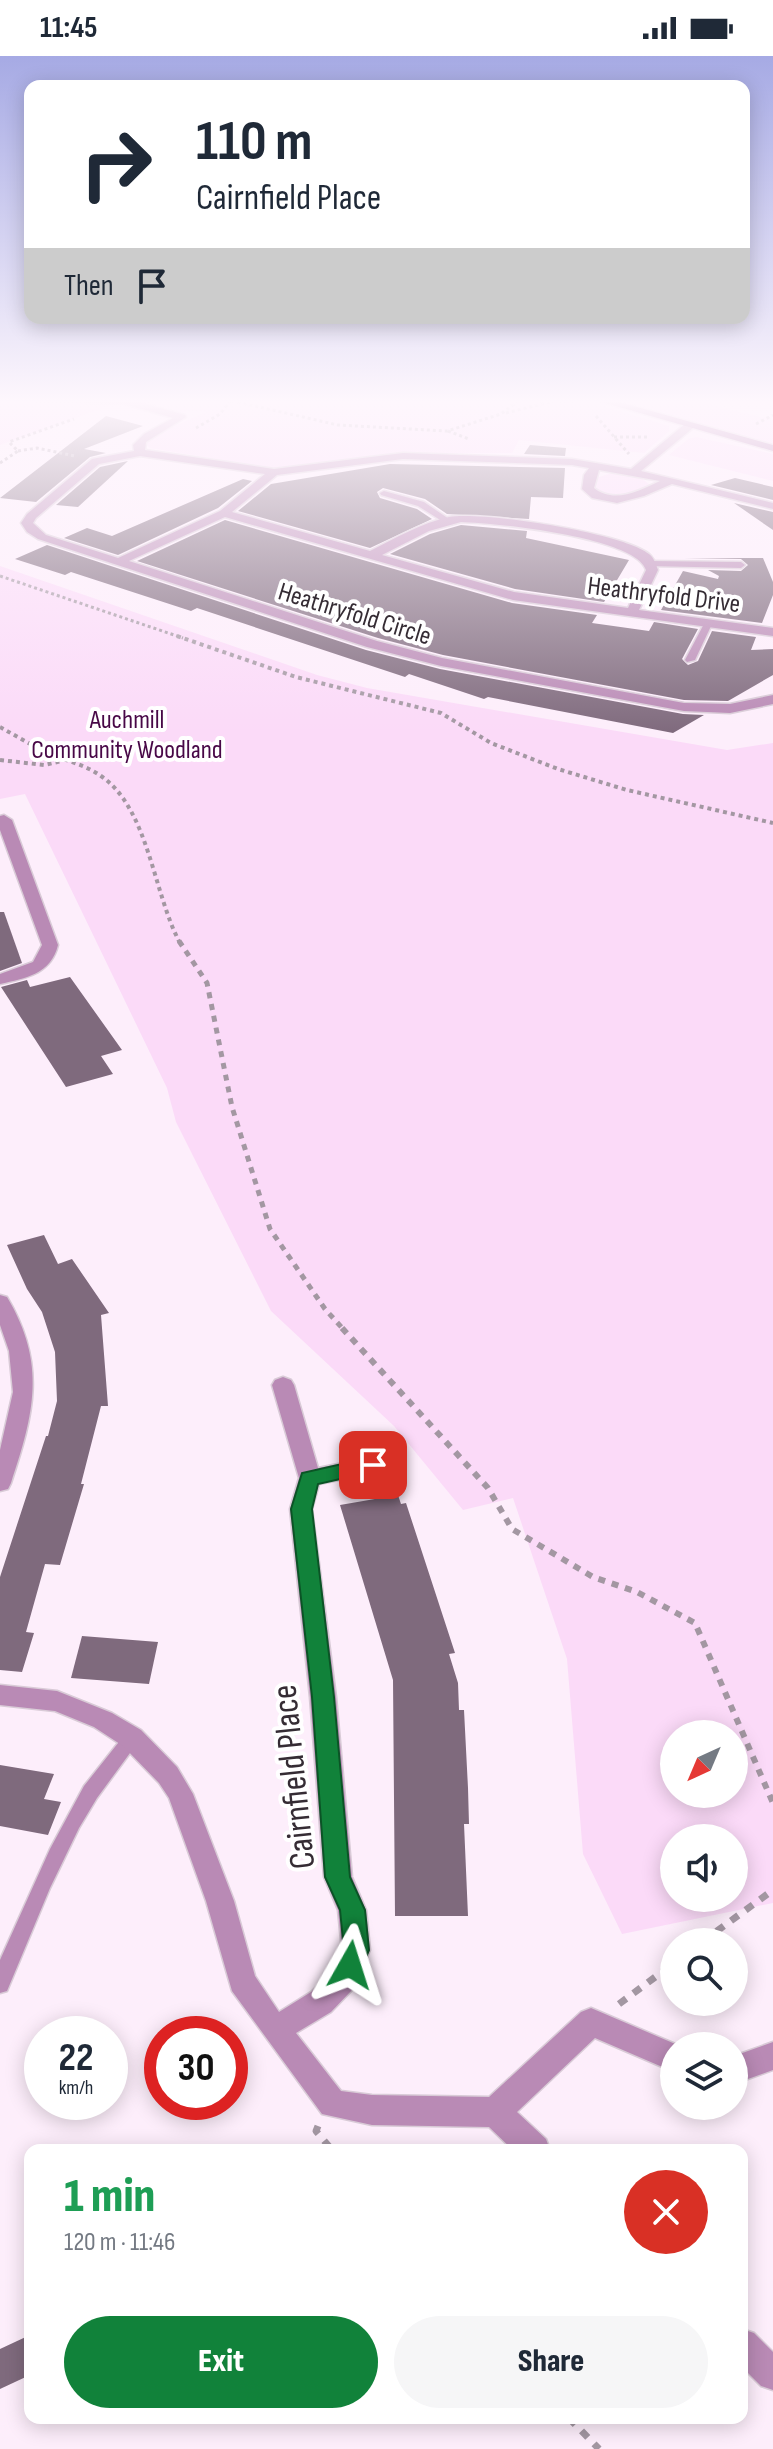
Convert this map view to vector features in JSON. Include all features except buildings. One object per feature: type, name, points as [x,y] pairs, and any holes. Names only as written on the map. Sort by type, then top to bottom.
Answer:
[{"type":"street","name":"Heathryfold Circle","points":[[38,510],[27,523],[42,537],[372,644],[441,662],[679,706],[745,706],[773,699]]},
{"type":"street","points":[[118,562],[228,510]]},
{"type":"street","name":"Heathryfold Drive","points":[[224,513],[513,596],[773,632]]},
{"type":"street","points":[[370,556],[419,530],[448,521],[482,518],[610,543],[641,554],[652,570],[631,614]]},
{"type":"street","points":[[0,979],[40,966],[49,955],[50,945],[4,820]]},
{"type":"street","points":[[0,1302],[14,1330],[24,1361],[27,1390],[2,1468]]},
{"type":"street","name":"Cairnfield Place","points":[[275,2030],[321,2002],[343,1980],[356,1950],[352,1910],[338,1877],[323,1697],[301,1509],[310,1478],[283,1385]]},
{"type":"street","points":[[310,1478],[373,1465]]},
{"type":"street","points":[[0,1695],[57,1701],[103,1720],[132,1738],[155,1759],[180,1794],[220,1901],[242,1982],[333,2104],[372,2110],[495,2112],[529,2144]]},
{"type":"street","points":[[495,2112],[591,2022],[660,2052]]},
{"type":"street","points":[[748,2065],[773,2056]]},
{"type":"street","points":[[748,2351],[773,2374]]},
{"type":"lane","points":[[430,510],[448,521]]},
{"type":"lane","points":[[650,564],[741,565]]},
{"type":"lane","points":[[690,660],[708,624]]},
{"type":"lane","points":[[0,1984],[64,1843],[107,1765],[132,1738]]},
{"type":"path","points":[[0,576],[296,677],[441,713],[491,743],[558,769],[627,790],[773,823]]},
{"type":"path","points":[[0,727],[66,760],[93,769],[110,783],[130,813],[174,937],[192,968],[207,983],[232,1107],[270,1229],[325,1309],[488,1488],[512,1529],[593,1577],[637,1592],[695,1623],[773,1803]]},
{"type":"path","points":[[0,760],[44,765],[66,760]]},
{"type":"path","points":[[721,1928],[773,1890]]},
{"type":"path","points":[[591,2022],[660,1973]]},
{"type":"path","points":[[575,2424],[599,2449]]},
{"type":"green space","name":"Auchmill Community Woodland","points":[[0,566],[317,675],[367,688],[727,750],[773,743],[773,1903],[748,1908],[748,1824],[660,1824],[660,1912],[729,1912],[622,1934],[583,1854],[567,1659],[513,1498],[463,1510],[394,1426],[271,1311],[176,1122],[167,1088],[25,794],[0,799]]},
{"type":"route","points":[[350,1965],[356,1950],[352,1910],[338,1877],[323,1697],[301,1509],[310,1478],[373,1465]]}]
